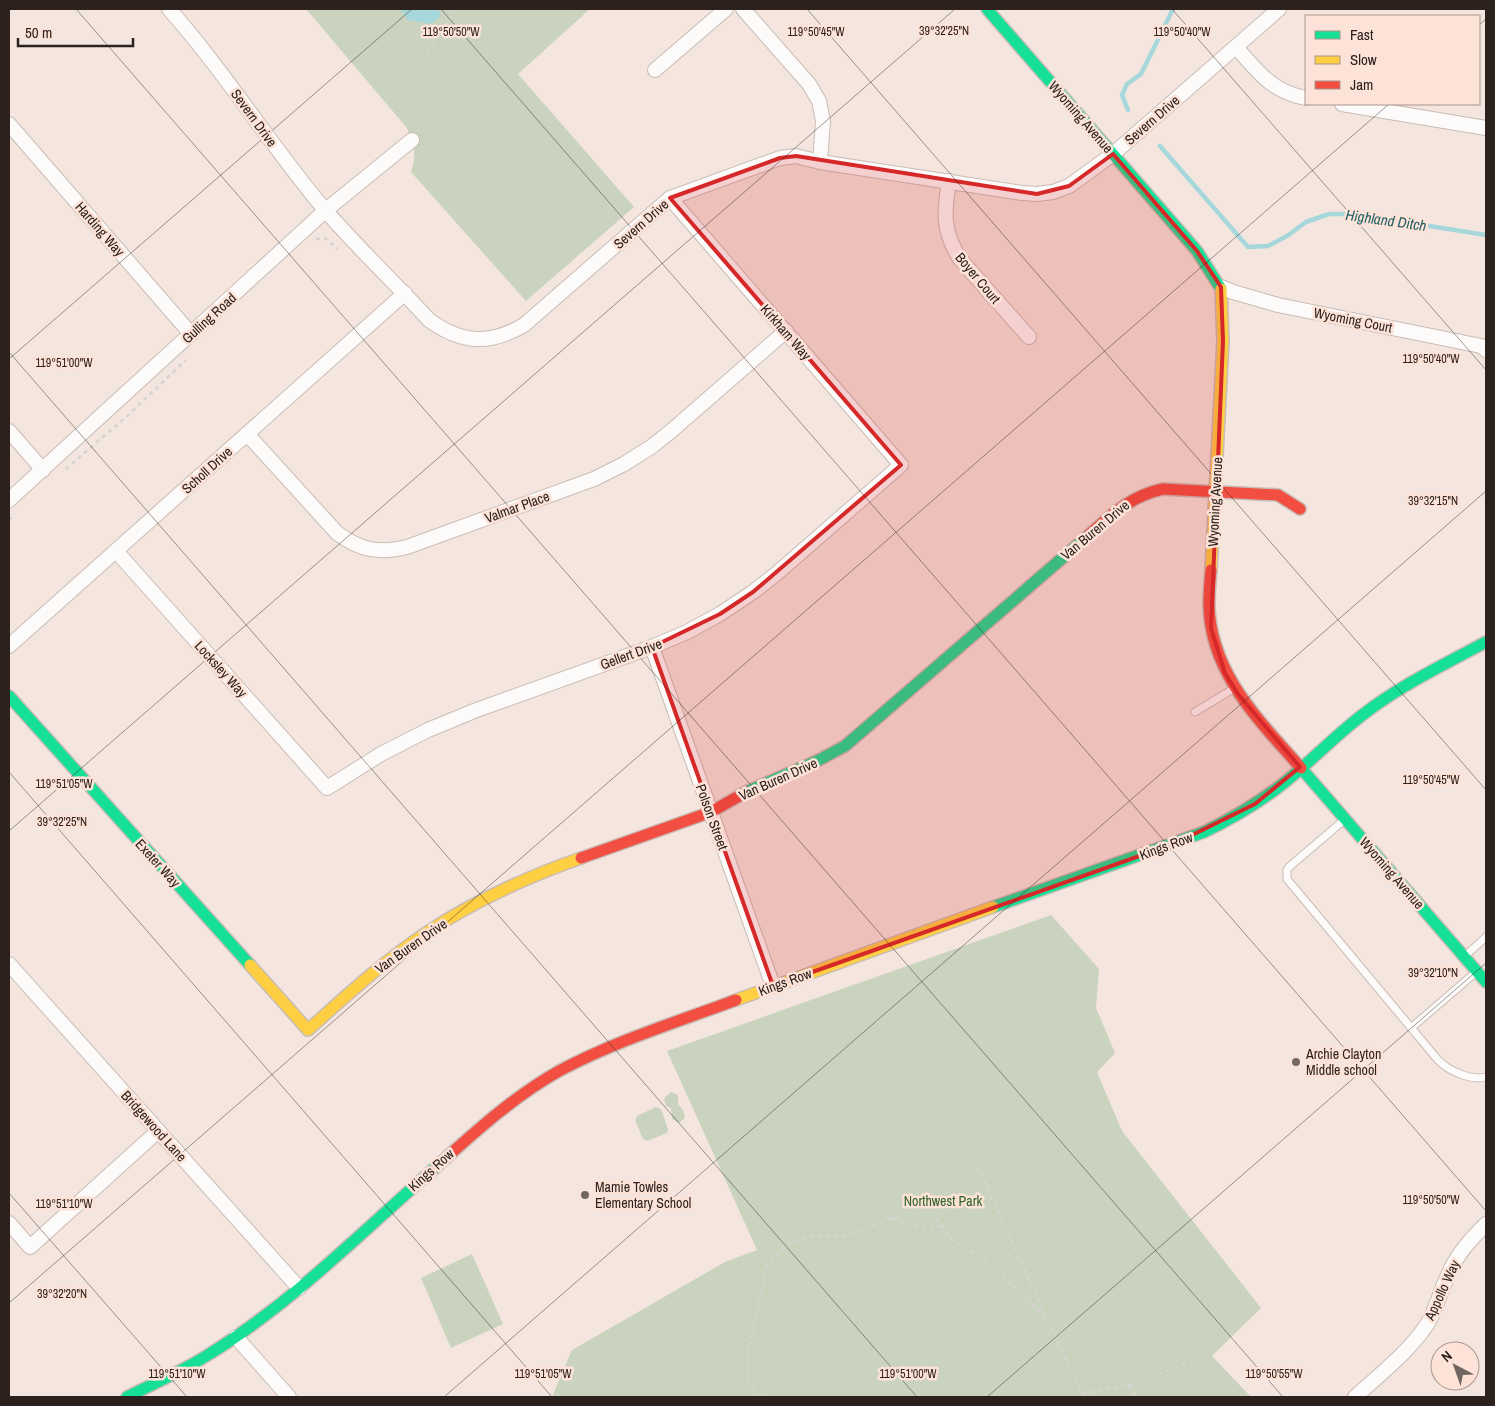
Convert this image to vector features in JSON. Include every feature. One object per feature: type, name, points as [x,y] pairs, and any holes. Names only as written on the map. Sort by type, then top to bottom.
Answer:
[{"type":"street","name":"Severn Drive","points":[[169,9],[199,43],[270,142],[326,210],[429,320],[443,330],[460,337],[476,340],[492,339],[510,333],[524,325],[670,198],[780,158],[796,156],[820,162],[1022,194],[1053,192],[1068,186],[1113,154],[1279,9]]},
{"type":"street","points":[[655,70],[726,9]]},
{"type":"street","points":[[743,9],[809,84],[819,101],[823,121],[820,162]]},
{"type":"street","name":"Wyoming Avenue","points":[[987,9],[1197,251],[1221,287],[1223,341],[1209,605],[1211,628],[1225,673],[1249,709],[1486,982]]},
{"type":"street","points":[[1236,47],[1270,83],[1285,92],[1305,98]]},
{"type":"street","points":[[1348,105],[1486,128]]},
{"type":"street","name":"Harding Way","points":[[9,124],[191,334]]},
{"type":"street","name":"Gulling Road","points":[[9,500],[326,210],[412,140]]},
{"type":"street","name":"Boyer Court","points":[[949,181],[944,210],[945,227],[951,244],[960,259],[1028,337]]},
{"type":"street","name":"Kirkham Way","points":[[670,198],[902,465]]},
{"type":"street","name":"Wyoming Court","points":[[1221,287],[1278,306],[1481,346],[1486,350]]},
{"type":"street","name":"Scholl Drive","points":[[9,646],[405,293]]},
{"type":"street","name":"Valmar Place","points":[[247,434],[336,534],[364,548],[378,551],[392,550],[407,547],[594,479],[624,464],[670,432],[786,332]]},
{"type":"street","points":[[9,431],[42,470]]},
{"type":"street","name":"Gellert Drive","points":[[327,788],[381,754],[428,730],[474,711],[652,647],[712,619],[753,592],[902,465]]},
{"type":"street","name":"Van Buren Drive","points":[[308,1030],[370,975],[407,946],[444,921],[489,897],[534,876],[711,812],[752,790],[825,759],[845,746],[1134,497],[1148,491],[1163,489],[1278,495],[1300,509]]},
{"type":"street","name":"Locksley Way","points":[[116,551],[327,788]]},
{"type":"street","name":"Kings Row","points":[[127,1397],[236,1338],[299,1288],[491,1118],[558,1072],[598,1052],[773,986],[1204,832],[1255,804],[1277,788],[1378,703],[1411,682],[1486,642]]},
{"type":"street","name":"Polson Street","points":[[652,647],[773,986]]},
{"type":"street","name":"Exeter Way","points":[[9,696],[308,1030]]},
{"type":"street","name":"Bridgewood Lane","points":[[9,964],[299,1288]]},
{"type":"street","points":[[9,1223],[30,1247],[158,1131]]},
{"type":"street","name":"Appollo Way","points":[[1355,1397],[1414,1341],[1428,1323],[1449,1273],[1460,1253],[1486,1224]]},
{"type":"street","points":[[236,1338],[290,1397]]},
{"type":"lane","points":[[1195,712],[1234,688]]},
{"type":"lane","points":[[1345,819],[1289,867],[1287,878],[1443,1065],[1475,1078],[1486,1077]]},
{"type":"lane","points":[[1464,956],[1486,938]]},
{"type":"lane","points":[[1411,1028],[1477,971]]},
{"type":"path","points":[[427,52],[449,20],[454,9]]},
{"type":"path","points":[[978,1167],[1046,1317],[1083,1393],[1129,1385],[1194,1361]]},
{"type":"path","points":[[761,1397],[749,1384],[748,1353],[766,1265],[783,1247],[813,1235],[842,1236],[900,1215]]},
{"type":"path","points":[[892,1218],[924,1228],[941,1226]]},
{"type":"path","points":[[936,1219],[952,1239],[984,1258],[1046,1317]]},
{"type":"path","points":[[1129,1385],[1136,1397]]},
{"type":"highlighted area","points":[[1113,154],[1197,251],[1221,287],[1223,341],[1211,628],[1225,673],[1238,694],[1300,767],[1255,804],[1176,843],[773,986],[652,647],[720,614],[753,592],[901,465],[670,198],[780,158],[796,156],[1037,194],[1069,186]]},
{"type":"green space","points":[[306,9],[590,9],[518,74],[634,207],[526,301],[411,172],[414,150],[407,128]]},
{"type":"green space","name":"Northwest Park","points":[[1051,915],[1099,969],[1096,1008],[1115,1053],[1097,1072],[1122,1131],[1261,1308],[1212,1356],[1251,1397],[552,1397],[572,1350],[725,1262],[757,1250],[667,1051]]},
{"type":"green space","points":[[671,1092],[678,1095],[678,1104],[683,1110],[685,1118],[679,1123],[672,1119],[671,1108],[666,1106],[664,1098]]},
{"type":"green space","points":[[656,1107],[661,1109],[668,1129],[667,1133],[647,1141],[643,1139],[635,1120],[637,1116]]},
{"type":"green space","points":[[472,1254],[503,1324],[451,1348],[421,1278]]},
{"type":"water","points":[[400,9],[438,9],[441,16],[431,24],[408,20]]},
{"type":"waterway","name":"Highland Ditch","points":[[1128,110],[1122,95],[1127,84],[1141,74],[1173,9]]},
{"type":"waterway","name":"Highland Ditch","points":[[1160,146],[1248,247],[1268,246],[1287,236],[1306,222],[1329,214],[1354,214],[1486,235]]},
{"type":"traffic: fast","points":[[987,9],[1197,251],[1221,289]]},
{"type":"traffic: fast","points":[[746,792],[817,761],[845,746],[1089,535]]},
{"type":"traffic: fast","points":[[993,907],[1204,832],[1223,823],[1276,789],[1379,703],[1424,675],[1486,642]]},
{"type":"traffic: fast","points":[[9,696],[250,965]]},
{"type":"traffic: fast","points":[[1301,768],[1486,982]]},
{"type":"traffic: fast","points":[[127,1397],[180,1371],[241,1333],[299,1289],[436,1167]]},
{"type":"traffic: slow","points":[[1211,570],[1223,341],[1221,289]]},
{"type":"traffic: slow","points":[[250,965],[308,1030],[380,967],[444,921],[501,891],[581,858]]},
{"type":"traffic: slow","points":[[736,1000],[993,907]]},
{"type":"traffic: jam","points":[[1089,535],[1131,501],[1163,489],[1278,495],[1300,509]]},
{"type":"traffic: jam","points":[[1211,570],[1209,604],[1212,629],[1218,652],[1227,674],[1254,713],[1301,768]]},
{"type":"traffic: jam","points":[[581,858],[711,812],[746,792]]},
{"type":"traffic: jam","points":[[436,1167],[510,1104],[559,1071],[624,1041],[736,1000]]},
{"type":"place","name":"Archie Clayton Middle school","points":[[1296,1062]]},
{"type":"place","name":"Mamie Towles Elementary School","points":[[585,1195]]}]
